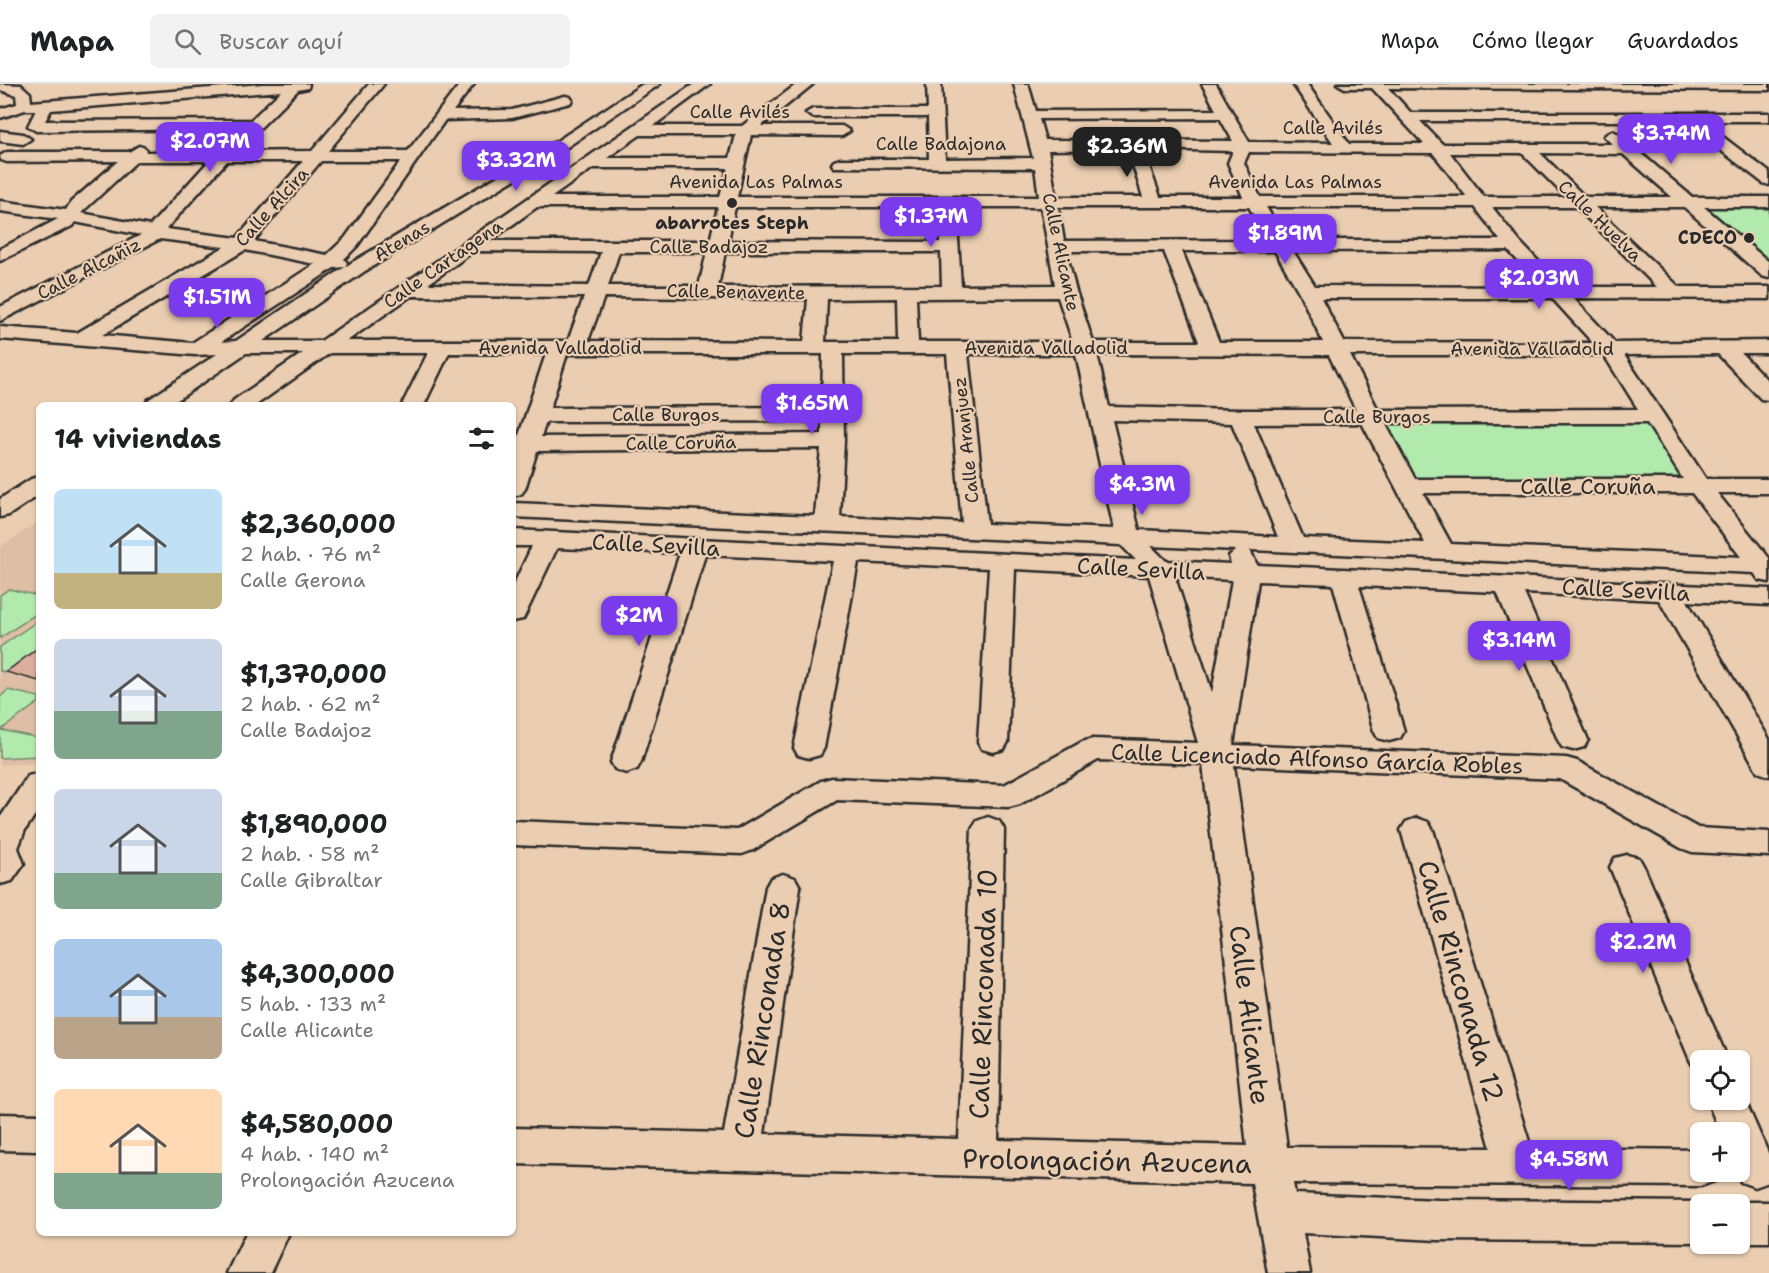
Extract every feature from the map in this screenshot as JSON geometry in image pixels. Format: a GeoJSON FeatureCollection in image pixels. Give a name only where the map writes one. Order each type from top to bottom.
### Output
{"type":"FeatureCollection","features":[{"type":"Feature","properties":{"kind":"street","name":"Calle Alcira"},"geometry":{"type":"LineString","coordinates":[[82,339],[242,244],[377,84]]}},
{"type":"Feature","properties":{"kind":"street"},"geometry":{"type":"LineString","coordinates":[[195,349],[330,262],[351,242],[441,116],[467,84]]}},
{"type":"Feature","properties":{"kind":"street","name":"Atenas"},"geometry":{"type":"LineString","coordinates":[[160,402],[358,267],[562,144],[653,84]]}},
{"type":"Feature","properties":{"kind":"street","name":"Calle Cartagena"},"geometry":{"type":"LineString","coordinates":[[246,402],[703,84]]}},
{"type":"Feature","properties":{"kind":"street"},"geometry":{"type":"LineString","coordinates":[[707,291],[718,248],[726,201],[744,132],[806,84]]}},
{"type":"Feature","properties":{"kind":"street"},"geometry":{"type":"LineString","coordinates":[[934,84],[937,163]]}},
{"type":"Feature","properties":{"kind":"street","name":"Calle Alicante"},"geometry":{"type":"LineString","coordinates":[[1021,84],[1039,145],[1066,291],[1085,348],[1128,537],[1160,570],[1217,755],[1269,1165],[1289,1273]]}},
{"type":"Feature","properties":{"kind":"street"},"geometry":{"type":"LineString","coordinates":[[1209,84],[1227,114],[1254,202],[1309,292],[1370,417],[1442,551]]}},
{"type":"Feature","properties":{"kind":"street"},"geometry":{"type":"LineString","coordinates":[[1300,84],[1344,148]]}},
{"type":"Feature","properties":{"kind":"street"},"geometry":{"type":"LineString","coordinates":[[1345,84],[1769,86]]}},
{"type":"Feature","properties":{"kind":"street"},"geometry":{"type":"LineString","coordinates":[[0,114],[24,105],[45,106],[303,85]]}},
{"type":"Feature","properties":{"kind":"street","name":"Calle Alcañiz"},"geometry":{"type":"LineString","coordinates":[[0,315],[156,233],[161,222],[254,124],[303,85]]}},
{"type":"Feature","properties":{"kind":"street"},"geometry":{"type":"LineString","coordinates":[[1377,85],[1443,155],[1513,245],[1610,349],[1699,486],[1767,569]]}},
{"type":"Feature","properties":{"kind":"street"},"geometry":{"type":"LineString","coordinates":[[1550,85],[1769,272]]}},
{"type":"Feature","properties":{"kind":"street"},"geometry":{"type":"LineString","coordinates":[[0,86],[16,88],[23,93],[24,105]]}},
{"type":"Feature","properties":{"kind":"street"},"geometry":{"type":"LineString","coordinates":[[1734,86],[1769,112]]}},
{"type":"Feature","properties":{"kind":"street"},"geometry":{"type":"LineString","coordinates":[[441,116],[512,114],[566,100]]}},
{"type":"Feature","properties":{"kind":"street"},"geometry":{"type":"LineString","coordinates":[[4,161],[36,126],[45,106]]}},
{"type":"Feature","properties":{"kind":"street"},"geometry":{"type":"LineString","coordinates":[[769,112],[936,113]]}},
{"type":"Feature","properties":{"kind":"street"},"geometry":{"type":"LineString","coordinates":[[836,201],[845,113]]}},
{"type":"Feature","properties":{"kind":"street"},"geometry":{"type":"LineString","coordinates":[[1030,115],[1227,114]]}},
{"type":"Feature","properties":{"kind":"street"},"geometry":{"type":"LineString","coordinates":[[1409,117],[1769,117]]}},
{"type":"Feature","properties":{"kind":"street"},"geometry":{"type":"LineString","coordinates":[[1687,117],[1769,180]]}},
{"type":"Feature","properties":{"kind":"street"},"geometry":{"type":"LineString","coordinates":[[36,126],[254,124]]}},
{"type":"Feature","properties":{"kind":"street"},"geometry":{"type":"LineString","coordinates":[[0,256],[60,226],[72,216],[77,206],[167,126]]}},
{"type":"Feature","properties":{"kind":"street","name":"Calle Avilés"},"geometry":{"type":"LineString","coordinates":[[637,130],[744,132],[841,147]]}},
{"type":"Feature","properties":{"kind":"street"},"geometry":{"type":"LineString","coordinates":[[0,136],[23,139]]}},
{"type":"Feature","properties":{"kind":"street"},"geometry":{"type":"LineString","coordinates":[[1134,144],[1153,202]]}},
{"type":"Feature","properties":{"kind":"street","name":"Calle Avilés"},"geometry":{"type":"LineString","coordinates":[[1039,145],[1134,144],[1239,155],[1344,148],[1443,155],[1526,149],[1626,149]]}},
{"type":"Feature","properties":{"kind":"street","name":"Calle Badajona"},"geometry":{"type":"LineString","coordinates":[[841,147],[937,163],[1042,163]]}},
{"type":"Feature","properties":{"kind":"street","name":"Calle Huelva"},"geometry":{"type":"LineString","coordinates":[[1526,149],[1674,293]]}},
{"type":"Feature","properties":{"kind":"street"},"geometry":{"type":"LineString","coordinates":[[1239,155],[1443,155]]}},
{"type":"Feature","properties":{"kind":"street"},"geometry":{"type":"LineString","coordinates":[[4,161],[132,157],[412,156]]}},
{"type":"Feature","properties":{"kind":"street"},"geometry":{"type":"LineString","coordinates":[[590,163],[736,163]]}},
{"type":"Feature","properties":{"kind":"street","name":"Avenida Las Palmas"},"geometry":{"type":"LineString","coordinates":[[534,202],[1769,202]]}},
{"type":"Feature","properties":{"kind":"street"},"geometry":{"type":"LineString","coordinates":[[947,202],[952,291]]}},
{"type":"Feature","properties":{"kind":"street"},"geometry":{"type":"LineString","coordinates":[[0,206],[72,216],[156,233],[242,244],[358,267]]}},
{"type":"Feature","properties":{"kind":"street"},"geometry":{"type":"LineString","coordinates":[[1056,246],[1513,245]]}},
{"type":"Feature","properties":{"kind":"street","name":"Calle Badajoz"},"geometry":{"type":"LineString","coordinates":[[470,246],[949,247]]}},
{"type":"Feature","properties":{"kind":"street"},"geometry":{"type":"LineString","coordinates":[[1171,247],[1211,347]]}},
{"type":"Feature","properties":{"kind":"street"},"geometry":{"type":"LineString","coordinates":[[516,480],[537,415],[567,348],[597,291],[612,248]]}},
{"type":"Feature","properties":{"kind":"street","name":"Calle Benavente"},"geometry":{"type":"LineString","coordinates":[[406,290],[818,293],[1066,291]]}},
{"type":"Feature","properties":{"kind":"street"},"geometry":{"type":"LineString","coordinates":[[906,291],[908,347]]}},
{"type":"Feature","properties":{"kind":"street"},"geometry":{"type":"LineString","coordinates":[[1309,292],[1769,293]]}},
{"type":"Feature","properties":{"kind":"street"},"geometry":{"type":"LineString","coordinates":[[818,293],[832,414],[833,441],[827,524]]}},
{"type":"Feature","properties":{"kind":"street","name":"Avenida Valladolid"},"geometry":{"type":"LineString","coordinates":[[0,333],[195,349],[241,347],[908,347],[957,349],[1769,347]]}},
{"type":"Feature","properties":{"kind":"street"},"geometry":{"type":"LineString","coordinates":[[1723,347],[1769,394]]}},
{"type":"Feature","properties":{"kind":"street"},"geometry":{"type":"LineString","coordinates":[[414,402],[441,348]]}},
{"type":"Feature","properties":{"kind":"street","name":"Calle Aranjuez"},"geometry":{"type":"LineString","coordinates":[[957,349],[975,531]]}},
{"type":"Feature","properties":{"kind":"street","name":"Calle Burgos"},"geometry":{"type":"LineString","coordinates":[[1101,413],[1240,417],[1652,416]]}},
{"type":"Feature","properties":{"kind":"street","name":"Calle Burgos"},"geometry":{"type":"LineString","coordinates":[[537,415],[832,414]]}},
{"type":"Feature","properties":{"kind":"street"},"geometry":{"type":"LineString","coordinates":[[1240,417],[1294,545]]}},
{"type":"Feature","properties":{"kind":"street","name":"Calle Coruña"},"geometry":{"type":"LineString","coordinates":[[528,444],[833,441]]}},
{"type":"Feature","properties":{"kind":"street"},"geometry":{"type":"LineString","coordinates":[[0,483],[36,485]]}},
{"type":"Feature","properties":{"kind":"street"},"geometry":{"type":"LineString","coordinates":[[0,510],[36,486]]}},
{"type":"Feature","properties":{"kind":"street","name":"Calle Coruña"},"geometry":{"type":"LineString","coordinates":[[1407,486],[1769,486]]}},
{"type":"Feature","properties":{"kind":"street","name":"Calle Sevilla"},"geometry":{"type":"LineString","coordinates":[[516,510],[1442,551],[1767,569]]}},
{"type":"Feature","properties":{"kind":"street"},"geometry":{"type":"LineString","coordinates":[[591,542],[603,514]]}},
{"type":"Feature","properties":{"kind":"street","name":"Calle Sevilla"},"geometry":{"type":"LineString","coordinates":[[516,538],[1769,597]]}},
{"type":"Feature","properties":{"kind":"street"},"geometry":{"type":"LineString","coordinates":[[516,607],[548,540]]}},
{"type":"Feature","properties":{"kind":"street"},"geometry":{"type":"LineString","coordinates":[[1239,542],[1246,573]]}},
{"type":"Feature","properties":{"kind":"street"},"geometry":{"type":"LineString","coordinates":[[626,762],[695,547]]}},
{"type":"Feature","properties":{"kind":"street"},"geometry":{"type":"LineString","coordinates":[[808,748],[847,555]]}},
{"type":"Feature","properties":{"kind":"street"},"geometry":{"type":"LineString","coordinates":[[993,742],[1002,562]]}},
{"type":"Feature","properties":{"kind":"street","name":"Calle Alicante"},"geometry":{"type":"LineString","coordinates":[[1217,755],[1246,573]]}},
{"type":"Feature","properties":{"kind":"street"},"geometry":{"type":"LineString","coordinates":[[1344,578],[1389,731]]}},
{"type":"Feature","properties":{"kind":"street"},"geometry":{"type":"LineString","coordinates":[[1507,585],[1573,740]]}},
{"type":"Feature","properties":{"kind":"street"},"geometry":{"type":"LineString","coordinates":[[1668,592],[1769,765]]}},
{"type":"Feature","properties":{"kind":"street","name":"Calle Licenciado Alfonso García Robles"},"geometry":{"type":"LineString","coordinates":[[516,832],[742,842],[832,789],[1009,796],[1093,749],[1566,769],[1692,840],[1769,844]]}},
{"type":"Feature","properties":{"kind":"street"},"geometry":{"type":"LineString","coordinates":[[3,868],[2,848],[10,828],[36,789]]}},
{"type":"Feature","properties":{"kind":"street","name":"Calle Rinconada 10"},"geometry":{"type":"LineString","coordinates":[[978,1158],[988,829]]}},
{"type":"Feature","properties":{"kind":"street","name":"Calle Rinconada 12"},"geometry":{"type":"LineString","coordinates":[[1417,830],[1516,1167]]}},
{"type":"Feature","properties":{"kind":"street"},"geometry":{"type":"LineString","coordinates":[[1627,867],[1705,1050]]}},
{"type":"Feature","properties":{"kind":"street","name":"Calle Rinconada 8"},"geometry":{"type":"LineString","coordinates":[[741,1152],[783,887]]}},
{"type":"Feature","properties":{"kind":"street","name":"Prolongación Azucena"},"geometry":{"type":"LineString","coordinates":[[516,1146],[1269,1165],[1690,1168]]}},
{"type":"Feature","properties":{"kind":"street"},"geometry":{"type":"LineString","coordinates":[[1278,1213],[1438,1220],[1690,1222]]}},
{"type":"Feature","properties":{"kind":"street"},"geometry":{"type":"LineString","coordinates":[[1750,1222],[1769,1222]]}},
{"type":"Feature","properties":{"kind":"street"},"geometry":{"type":"LineString","coordinates":[[248,1273],[266,1236]]}},
{"type":"Feature","properties":{"kind":"shaded area"},"geometry":{"type":"Polygon","coordinates":[[[36,523],[36,763],[0,765],[0,547],[36,523]]]}},
{"type":"Feature","properties":{"kind":"green space","name":"CDECO"},"geometry":{"type":"Polygon","coordinates":[[[1688,202],[1769,202],[1769,275],[1688,202]]]}},
{"type":"Feature","properties":{"kind":"green space"},"geometry":{"type":"Polygon","coordinates":[[[1652,416],[1699,486],[1407,486],[1370,417],[1652,416]]]}},
{"type":"Feature","properties":{"kind":"green space"},"geometry":{"type":"Polygon","coordinates":[[[9,589],[36,595],[36,614],[0,638],[0,595],[9,589]]]}},
{"type":"Feature","properties":{"kind":"green space"},"geometry":{"type":"Polygon","coordinates":[[[36,622],[36,649],[6,672],[0,671],[0,647],[36,622]]]}},
{"type":"Feature","properties":{"kind":"green space"},"geometry":{"type":"Polygon","coordinates":[[[8,690],[36,696],[36,704],[1,730],[36,737],[36,756],[0,758],[0,697],[8,690]]]}},
{"type":"Feature","properties":{"kind":"building"},"geometry":{"type":"Polygon","coordinates":[[[36,649],[36,680],[6,672],[36,649]]]}},
{"type":"Feature","properties":{"kind":"place","name":"abarrotes Steph"},"geometry":{"type":"Point","coordinates":[732,203]}},
{"type":"Feature","properties":{"kind":"place","name":"CDECO"},"geometry":{"type":"Point","coordinates":[1749,238]}}]}
